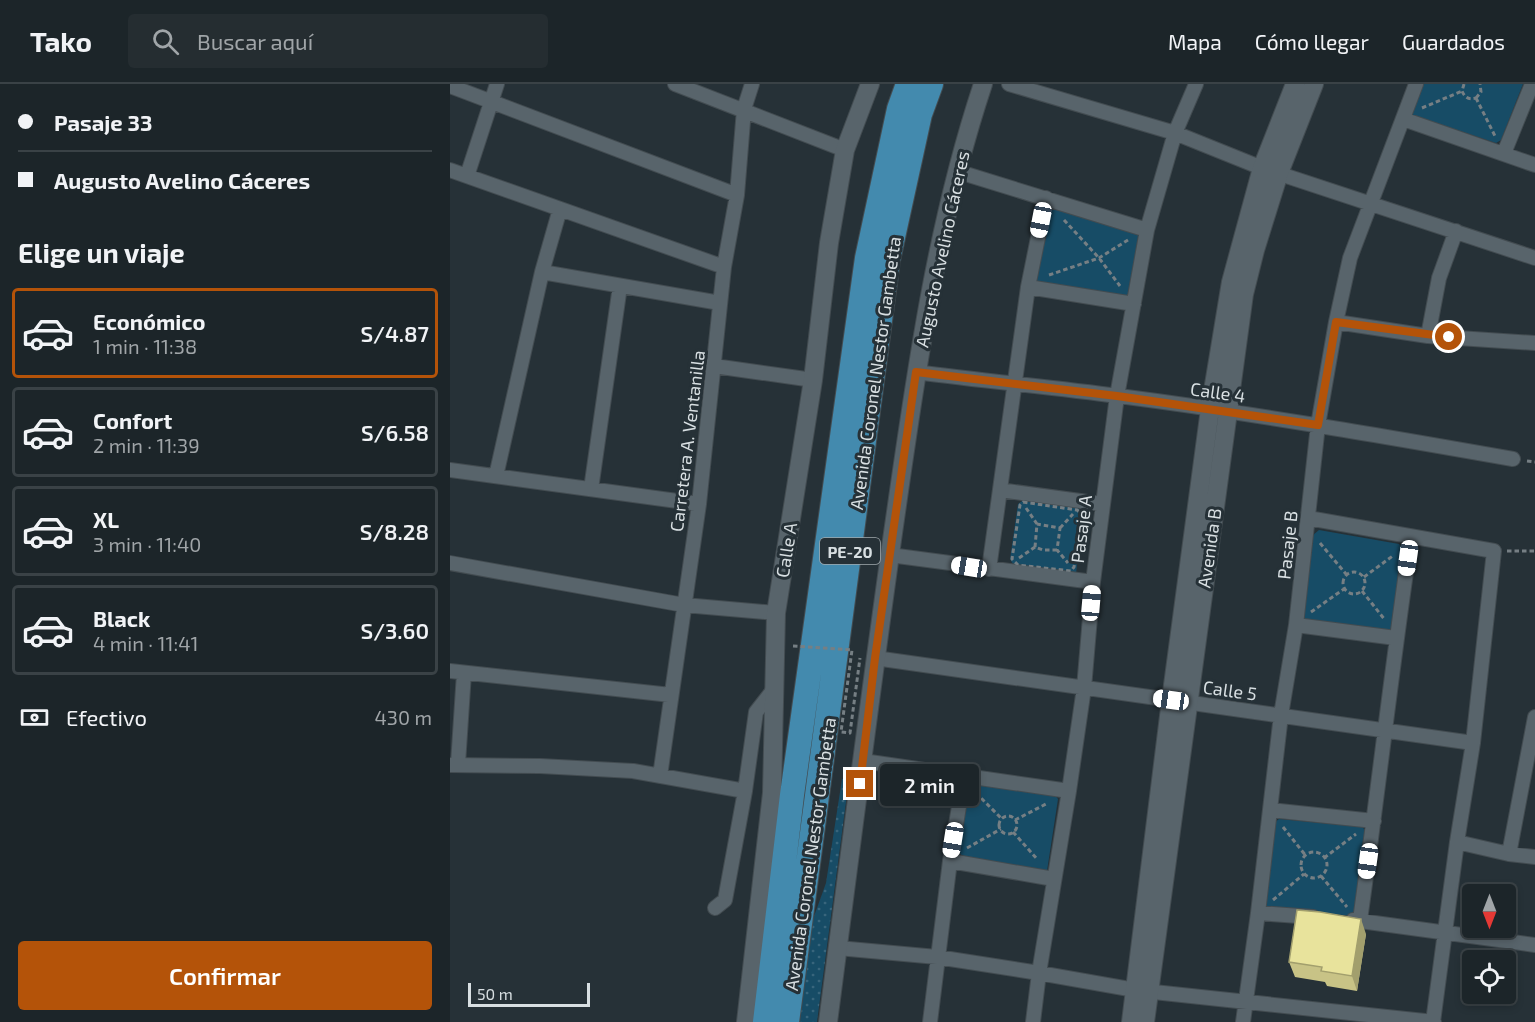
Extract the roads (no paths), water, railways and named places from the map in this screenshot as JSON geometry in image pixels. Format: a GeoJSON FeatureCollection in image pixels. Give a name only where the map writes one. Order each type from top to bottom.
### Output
{"type":"FeatureCollection","features":[{"type":"Feature","properties":{"kind":"highway","name":"Avenida Coronel Nestor Gambetta"},"geometry":{"type":"LineString","coordinates":[[765,1022],[792,795],[867,258],[899,109],[908,84]]}},
{"type":"Feature","properties":{"kind":"highway","name":"Avenida Coronel Nestor Gambetta"},"geometry":{"type":"LineString","coordinates":[[787,1022],[888,260],[920,114],[931,84]]}},
{"type":"Feature","properties":{"kind":"street"},"geometry":{"type":"LineString","coordinates":[[467,176],[497,84]]}},
{"type":"Feature","properties":{"kind":"street"},"geometry":{"type":"LineString","coordinates":[[675,84],[846,150]]}},
{"type":"Feature","properties":{"kind":"street","name":"Carretera A. Ventanilla"},"geometry":{"type":"LineString","coordinates":[[660,776],[699,504],[724,267],[737,195],[744,109],[752,84]]}},
{"type":"Feature","properties":{"kind":"street","name":"Calle A"},"geometry":{"type":"LineString","coordinates":[[746,1022],[772,793],[776,613],[813,380],[829,243],[846,150],[870,84]]}},
{"type":"Feature","properties":{"kind":"street","name":"Augusto Avelino Cáceres"},"geometry":{"type":"LineString","coordinates":[[828,1022],[863,761],[867,658],[890,555],[916,372],[956,171],[983,84]]}},
{"type":"Feature","properties":{"kind":"street"},"geometry":{"type":"LineString","coordinates":[[1009,84],[1175,133],[1270,170],[1535,258]]}},
{"type":"Feature","properties":{"kind":"street","name":"Pasaje A"},"geometry":{"type":"LineString","coordinates":[[1034,1022],[1039,973],[1084,688],[1093,582],[1117,396],[1148,230],[1175,133],[1196,84]]}},
{"type":"Feature","properties":{"kind":"street","name":"Avenida B"},"geometry":{"type":"LineString","coordinates":[[1131,1022],[1142,991],[1219,410],[1231,282],[1270,170],[1295,84]]}},
{"type":"Feature","properties":{"kind":"street","name":"Avenida B"},"geometry":{"type":"LineString","coordinates":[[1270,170],[1314,84]]}},
{"type":"Feature","properties":{"kind":"street","name":"Pasaje B"},"geometry":{"type":"LineString","coordinates":[[1243,1022],[1262,909],[1281,715],[1304,619],[1308,518],[1318,425],[1336,322],[1350,258],[1416,84]]}},
{"type":"Feature","properties":{"kind":"street"},"geometry":{"type":"LineString","coordinates":[[1504,153],[1532,84]]}},
{"type":"Feature","properties":{"kind":"street"},"geometry":{"type":"LineString","coordinates":[[450,86],[737,195]]}},
{"type":"Feature","properties":{"kind":"street"},"geometry":{"type":"LineString","coordinates":[[1402,119],[1535,165]]}},
{"type":"Feature","properties":{"kind":"street"},"geometry":{"type":"LineString","coordinates":[[450,170],[724,267]]}},
{"type":"Feature","properties":{"kind":"street"},"geometry":{"type":"LineString","coordinates":[[956,171],[1148,230]]}},
{"type":"Feature","properties":{"kind":"street"},"geometry":{"type":"LineString","coordinates":[[989,569],[1028,287],[1046,198]]}},
{"type":"Feature","properties":{"kind":"street"},"geometry":{"type":"LineString","coordinates":[[496,476],[542,272],[560,209]]}},
{"type":"Feature","properties":{"kind":"street"},"geometry":{"type":"LineString","coordinates":[[1428,336],[1439,278],[1456,231]]}},
{"type":"Feature","properties":{"kind":"street"},"geometry":{"type":"LineString","coordinates":[[542,272],[720,303]]}},
{"type":"Feature","properties":{"kind":"street"},"geometry":{"type":"LineString","coordinates":[[591,489],[620,286]]}},
{"type":"Feature","properties":{"kind":"street"},"geometry":{"type":"LineString","coordinates":[[1028,287],[1134,304]]}},
{"type":"Feature","properties":{"kind":"street"},"geometry":{"type":"LineString","coordinates":[[1336,322],[1428,336],[1535,343]]}},
{"type":"Feature","properties":{"kind":"street"},"geometry":{"type":"LineString","coordinates":[[714,366],[813,380]]}},
{"type":"Feature","properties":{"kind":"street","name":"Calle 4"},"geometry":{"type":"LineString","coordinates":[[916,372],[1219,410],[1513,459]]}},
{"type":"Feature","properties":{"kind":"street"},"geometry":{"type":"LineString","coordinates":[[450,470],[699,504]]}},
{"type":"Feature","properties":{"kind":"street"},"geometry":{"type":"LineString","coordinates":[[1000,490],[1102,504]]}},
{"type":"Feature","properties":{"kind":"street"},"geometry":{"type":"LineString","coordinates":[[838,948],[937,957],[1142,991],[1433,1022],[1473,743],[1494,551],[1308,518]]}},
{"type":"Feature","properties":{"kind":"street"},"geometry":{"type":"LineString","coordinates":[[1356,916],[1374,821],[1396,638],[1411,538]]}},
{"type":"Feature","properties":{"kind":"street"},"geometry":{"type":"LineString","coordinates":[[890,555],[1093,582]]}},
{"type":"Feature","properties":{"kind":"street"},"geometry":{"type":"LineString","coordinates":[[450,563],[684,605],[776,613]]}},
{"type":"Feature","properties":{"kind":"street"},"geometry":{"type":"LineString","coordinates":[[1304,619],[1396,638]]}},
{"type":"Feature","properties":{"kind":"street","name":"Calle 5"},"geometry":{"type":"LineString","coordinates":[[867,658],[1473,743]]}},
{"type":"Feature","properties":{"kind":"street"},"geometry":{"type":"LineString","coordinates":[[671,695],[457,672],[454,764],[540,765],[633,771],[745,792]]}},
{"type":"Feature","properties":{"kind":"street"},"geometry":{"type":"LineString","coordinates":[[715,908],[724,900],[745,792],[756,712],[774,689]]}},
{"type":"Feature","properties":{"kind":"street"},"geometry":{"type":"LineString","coordinates":[[1509,854],[1535,717]]}},
{"type":"Feature","properties":{"kind":"street"},"geometry":{"type":"LineString","coordinates":[[863,761],[1069,791]]}},
{"type":"Feature","properties":{"kind":"street"},"geometry":{"type":"LineString","coordinates":[[930,1022],[950,861],[964,776]]}},
{"type":"Feature","properties":{"kind":"street"},"geometry":{"type":"LineString","coordinates":[[1270,810],[1374,821]]}},
{"type":"Feature","properties":{"kind":"street"},"geometry":{"type":"LineString","coordinates":[[1457,842],[1509,854],[1535,857]]}},
{"type":"Feature","properties":{"kind":"street"},"geometry":{"type":"LineString","coordinates":[[950,861],[1054,879]]}},
{"type":"Feature","properties":{"kind":"street"},"geometry":{"type":"LineString","coordinates":[[1262,909],[1356,916],[1535,945]]}},
{"type":"Feature","properties":{"kind":"street","name":"Avenida B"},"geometry":{"type":"LineString","coordinates":[[1142,991],[1145,1022]]}}]}
